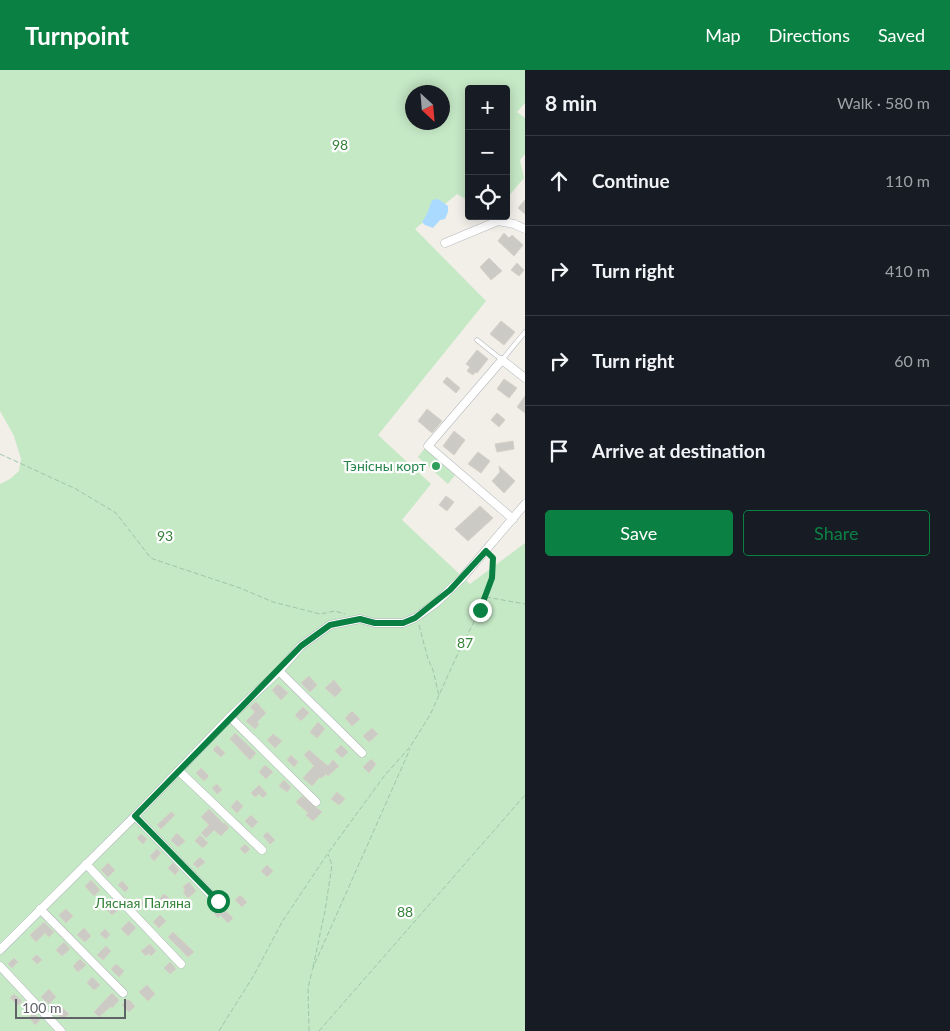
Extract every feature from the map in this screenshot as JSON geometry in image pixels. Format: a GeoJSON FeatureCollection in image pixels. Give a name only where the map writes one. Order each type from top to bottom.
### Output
{"type":"FeatureCollection","features":[{"type":"Feature","properties":{"kind":"street"},"geometry":{"type":"LineString","coordinates":[[445,243],[498,221],[514,224],[525,229]]}},
{"type":"Feature","properties":{"kind":"street"},"geometry":{"type":"LineString","coordinates":[[513,519],[428,446],[502,360],[525,378]]}},
{"type":"Feature","properties":{"kind":"street"},"geometry":{"type":"LineString","coordinates":[[0,950],[135,816],[230,717],[279,671],[301,646],[330,625],[360,619],[375,623],[403,623],[415,618],[450,590],[525,504]]}},
{"type":"Feature","properties":{"kind":"street"},"geometry":{"type":"LineString","coordinates":[[279,671],[362,753]]}},
{"type":"Feature","properties":{"kind":"street"},"geometry":{"type":"LineString","coordinates":[[230,717],[316,802]]}},
{"type":"Feature","properties":{"kind":"street"},"geometry":{"type":"LineString","coordinates":[[179,771],[262,850]]}},
{"type":"Feature","properties":{"kind":"street"},"geometry":{"type":"LineString","coordinates":[[135,816],[218,901]]}},
{"type":"Feature","properties":{"kind":"street"},"geometry":{"type":"LineString","coordinates":[[86,864],[181,964]]}},
{"type":"Feature","properties":{"kind":"street"},"geometry":{"type":"LineString","coordinates":[[40,909],[123,993]]}},
{"type":"Feature","properties":{"kind":"street"},"geometry":{"type":"LineString","coordinates":[[0,966],[61,1031]]}},
{"type":"Feature","properties":{"kind":"lane"},"geometry":{"type":"LineString","coordinates":[[477,340],[502,360],[525,332]]}},
{"type":"Feature","properties":{"kind":"path"},"geometry":{"type":"LineString","coordinates":[[0,454],[76,489],[116,513],[150,557],[154,559],[240,588],[273,602],[320,614],[335,611],[345,614]]}},
{"type":"Feature","properties":{"kind":"path"},"geometry":{"type":"LineString","coordinates":[[312,970],[410,747],[430,715],[485,597],[492,578],[493,558],[486,551]]}},
{"type":"Feature","properties":{"kind":"path"},"geometry":{"type":"LineString","coordinates":[[485,597],[525,604]]}},
{"type":"Feature","properties":{"kind":"path"},"geometry":{"type":"LineString","coordinates":[[415,618],[420,627],[439,696]]}},
{"type":"Feature","properties":{"kind":"path"},"geometry":{"type":"LineString","coordinates":[[219,1031],[254,975],[282,922],[328,853],[385,775],[410,747]]}},
{"type":"Feature","properties":{"kind":"path"},"geometry":{"type":"LineString","coordinates":[[319,1031],[525,795]]}},
{"type":"Feature","properties":{"kind":"path"},"geometry":{"type":"LineString","coordinates":[[309,1031],[308,988],[325,911],[332,865],[328,853]]}},
{"type":"Feature","properties":{"kind":"green space"},"geometry":{"type":"Polygon","coordinates":[[[0,70],[525,70],[525,103],[517,112],[525,118],[525,154],[520,160],[524,178],[510,194],[510,85],[465,85],[465,199],[457,194],[415,229],[486,301],[378,435],[431,484],[402,520],[470,584],[525,543],[525,1031],[0,1031],[0,484],[10,479],[19,471],[21,459],[14,436],[0,411],[0,70]]]}},
{"type":"Feature","properties":{"kind":"green space","name":"Тэнісны корт"},"geometry":{"type":"Polygon","coordinates":[[[425,448],[455,475],[448,484],[418,457],[425,448]]]}},
{"type":"Feature","properties":{"kind":"water"},"geometry":{"type":"Polygon","coordinates":[[[438,199],[448,206],[448,212],[445,219],[440,220],[433,228],[422,222],[432,200],[438,199]]]}},
{"type":"Feature","properties":{"kind":"building"},"geometry":{"type":"Polygon","coordinates":[[[525,200],[525,214],[518,208],[525,200]]]}},
{"type":"Feature","properties":{"kind":"building"},"geometry":{"type":"Polygon","coordinates":[[[504,233],[509,238],[512,235],[523,245],[514,256],[498,241],[504,233]]]}},
{"type":"Feature","properties":{"kind":"building"},"geometry":{"type":"Polygon","coordinates":[[[489,258],[502,271],[491,280],[480,267],[489,258]]]}},
{"type":"Feature","properties":{"kind":"building"},"geometry":{"type":"Polygon","coordinates":[[[517,263],[524,270],[519,276],[511,270],[517,263]]]}},
{"type":"Feature","properties":{"kind":"building"},"geometry":{"type":"Polygon","coordinates":[[[501,321],[515,332],[504,345],[490,334],[501,321]]]}},
{"type":"Feature","properties":{"kind":"building"},"geometry":{"type":"Polygon","coordinates":[[[477,350],[488,359],[477,373],[475,372],[473,375],[467,371],[470,367],[466,364],[477,350]]]}},
{"type":"Feature","properties":{"kind":"building"},"geometry":{"type":"Polygon","coordinates":[[[447,377],[460,388],[456,393],[443,382],[447,377]]]}},
{"type":"Feature","properties":{"kind":"building"},"geometry":{"type":"Polygon","coordinates":[[[504,379],[517,388],[509,398],[497,389],[504,379]]]}},
{"type":"Feature","properties":{"kind":"building"},"geometry":{"type":"Polygon","coordinates":[[[525,396],[525,413],[517,407],[525,396]]]}},
{"type":"Feature","properties":{"kind":"building"},"geometry":{"type":"Polygon","coordinates":[[[427,409],[442,421],[432,433],[418,421],[427,409]]]}},
{"type":"Feature","properties":{"kind":"building"},"geometry":{"type":"Polygon","coordinates":[[[497,413],[505,420],[499,427],[491,420],[497,413]]]}},
{"type":"Feature","properties":{"kind":"building"},"geometry":{"type":"Polygon","coordinates":[[[454,431],[465,440],[454,455],[443,446],[454,431]]]}},
{"type":"Feature","properties":{"kind":"building"},"geometry":{"type":"Polygon","coordinates":[[[513,441],[514,449],[497,452],[495,444],[513,441]]]}},
{"type":"Feature","properties":{"kind":"building"},"geometry":{"type":"Polygon","coordinates":[[[478,452],[490,461],[481,473],[468,464],[478,452]]]}},
{"type":"Feature","properties":{"kind":"building"},"geometry":{"type":"Polygon","coordinates":[[[499,466],[515,481],[504,493],[492,481],[500,472],[499,466]]]}},
{"type":"Feature","properties":{"kind":"building"},"geometry":{"type":"Polygon","coordinates":[[[446,496],[454,502],[447,511],[439,505],[446,496]]]}},
{"type":"Feature","properties":{"kind":"building"},"geometry":{"type":"Polygon","coordinates":[[[480,506],[493,518],[468,541],[455,529],[480,506]]]}},
{"type":"Feature","properties":{"kind":"building"},"geometry":{"type":"Polygon","coordinates":[[[309,676],[317,685],[310,692],[301,683],[309,676]]]}},
{"type":"Feature","properties":{"kind":"building"},"geometry":{"type":"Polygon","coordinates":[[[334,680],[342,690],[335,697],[325,688],[334,680]]]}},
{"type":"Feature","properties":{"kind":"building"},"geometry":{"type":"Polygon","coordinates":[[[278,684],[288,693],[281,700],[272,690],[278,684]]]}},
{"type":"Feature","properties":{"kind":"building"},"geometry":{"type":"Polygon","coordinates":[[[256,702],[266,713],[257,722],[259,724],[255,729],[246,721],[255,712],[250,707],[256,702]]]}},
{"type":"Feature","properties":{"kind":"building"},"geometry":{"type":"Polygon","coordinates":[[[303,707],[309,713],[301,721],[295,715],[303,707]]]}},
{"type":"Feature","properties":{"kind":"building"},"geometry":{"type":"Polygon","coordinates":[[[352,711],[360,719],[352,726],[345,718],[352,711]]]}},
{"type":"Feature","properties":{"kind":"building"},"geometry":{"type":"Polygon","coordinates":[[[318,722],[325,729],[317,738],[310,732],[318,722]]]}},
{"type":"Feature","properties":{"kind":"building"},"geometry":{"type":"Polygon","coordinates":[[[372,728],[378,734],[369,742],[363,736],[372,728]]]}},
{"type":"Feature","properties":{"kind":"building"},"geometry":{"type":"Polygon","coordinates":[[[235,733],[256,753],[250,760],[230,739],[235,733]]]}},
{"type":"Feature","properties":{"kind":"building"},"geometry":{"type":"Polygon","coordinates":[[[273,734],[282,741],[275,748],[267,740],[273,734]]]}},
{"type":"Feature","properties":{"kind":"building"},"geometry":{"type":"Polygon","coordinates":[[[217,745],[225,753],[221,757],[213,750],[217,745]]]}},
{"type":"Feature","properties":{"kind":"building"},"geometry":{"type":"Polygon","coordinates":[[[341,745],[348,752],[342,758],[335,751],[341,745]]]}},
{"type":"Feature","properties":{"kind":"building"},"geometry":{"type":"Polygon","coordinates":[[[309,750],[328,766],[333,760],[339,766],[328,776],[326,774],[322,778],[320,777],[312,786],[303,778],[314,766],[304,755],[309,750]]]}},
{"type":"Feature","properties":{"kind":"building"},"geometry":{"type":"Polygon","coordinates":[[[291,755],[298,762],[294,767],[287,760],[291,755]]]}},
{"type":"Feature","properties":{"kind":"building"},"geometry":{"type":"Polygon","coordinates":[[[371,759],[376,764],[369,773],[363,767],[371,759]]]}},
{"type":"Feature","properties":{"kind":"building"},"geometry":{"type":"Polygon","coordinates":[[[265,765],[273,772],[266,779],[259,772],[265,765]]]}},
{"type":"Feature","properties":{"kind":"building"},"geometry":{"type":"Polygon","coordinates":[[[201,768],[209,776],[204,781],[196,773],[201,768]]]}},
{"type":"Feature","properties":{"kind":"building"},"geometry":{"type":"Polygon","coordinates":[[[284,780],[291,787],[287,792],[279,786],[284,780]]]}},
{"type":"Feature","properties":{"kind":"building"},"geometry":{"type":"Polygon","coordinates":[[[217,784],[222,790],[217,794],[212,788],[217,784]]]}},
{"type":"Feature","properties":{"kind":"building"},"geometry":{"type":"Polygon","coordinates":[[[259,785],[267,794],[263,798],[259,794],[255,797],[251,793],[259,785]]]}},
{"type":"Feature","properties":{"kind":"building"},"geometry":{"type":"Polygon","coordinates":[[[337,792],[345,799],[339,805],[331,799],[337,792]]]}},
{"type":"Feature","properties":{"kind":"building"},"geometry":{"type":"Polygon","coordinates":[[[302,796],[322,812],[313,821],[306,815],[308,813],[296,802],[302,796]]]}},
{"type":"Feature","properties":{"kind":"building"},"geometry":{"type":"Polygon","coordinates":[[[237,800],[243,806],[237,813],[231,807],[237,800]]]}},
{"type":"Feature","properties":{"kind":"building"},"geometry":{"type":"Polygon","coordinates":[[[209,809],[229,828],[221,836],[214,830],[206,838],[201,833],[209,825],[201,817],[209,809]]]}},
{"type":"Feature","properties":{"kind":"building"},"geometry":{"type":"Polygon","coordinates":[[[171,812],[175,815],[161,829],[157,825],[171,812]]]}},
{"type":"Feature","properties":{"kind":"building"},"geometry":{"type":"Polygon","coordinates":[[[251,815],[258,822],[252,828],[245,821],[251,815]]]}},
{"type":"Feature","properties":{"kind":"building"},"geometry":{"type":"Polygon","coordinates":[[[267,832],[275,840],[270,844],[263,836],[267,832]]]}},
{"type":"Feature","properties":{"kind":"building"},"geometry":{"type":"Polygon","coordinates":[[[177,833],[185,841],[178,847],[171,840],[177,833]]]}},
{"type":"Feature","properties":{"kind":"building"},"geometry":{"type":"Polygon","coordinates":[[[141,834],[147,839],[143,844],[137,838],[141,834]]]}},
{"type":"Feature","properties":{"kind":"building"},"geometry":{"type":"Polygon","coordinates":[[[200,835],[208,843],[203,848],[195,841],[200,835]]]}},
{"type":"Feature","properties":{"kind":"building"},"geometry":{"type":"Polygon","coordinates":[[[245,844],[250,849],[245,854],[240,849],[245,844]]]}},
{"type":"Feature","properties":{"kind":"building"},"geometry":{"type":"Polygon","coordinates":[[[157,849],[161,853],[154,861],[150,856],[157,849]]]}},
{"type":"Feature","properties":{"kind":"building"},"geometry":{"type":"Polygon","coordinates":[[[200,857],[205,862],[198,868],[193,864],[200,857]]]}},
{"type":"Feature","properties":{"kind":"building"},"geometry":{"type":"Polygon","coordinates":[[[108,863],[115,870],[108,877],[101,870],[108,863]]]}},
{"type":"Feature","properties":{"kind":"building"},"geometry":{"type":"Polygon","coordinates":[[[173,863],[179,870],[175,875],[168,868],[173,863]]]}},
{"type":"Feature","properties":{"kind":"building"},"geometry":{"type":"Polygon","coordinates":[[[267,865],[273,871],[267,877],[261,871],[267,865]]]}},
{"type":"Feature","properties":{"kind":"building"},"geometry":{"type":"Polygon","coordinates":[[[91,880],[100,890],[94,896],[85,886],[91,880]]]}},
{"type":"Feature","properties":{"kind":"building"},"geometry":{"type":"Polygon","coordinates":[[[122,881],[129,888],[125,892],[118,885],[122,881]]]}},
{"type":"Feature","properties":{"kind":"building"},"geometry":{"type":"Polygon","coordinates":[[[189,882],[196,891],[188,898],[183,892],[185,890],[183,887],[189,882]]]}},
{"type":"Feature","properties":{"kind":"building"},"geometry":{"type":"Polygon","coordinates":[[[164,894],[169,898],[158,910],[154,905],[164,894]]]}},
{"type":"Feature","properties":{"kind":"building"},"geometry":{"type":"Polygon","coordinates":[[[240,895],[247,902],[242,907],[235,900],[240,895]]]}},
{"type":"Feature","properties":{"kind":"building"},"geometry":{"type":"Polygon","coordinates":[[[139,898],[144,903],[140,908],[134,902],[139,898]]]}},
{"type":"Feature","properties":{"kind":"building"},"geometry":{"type":"Polygon","coordinates":[[[111,903],[118,910],[112,915],[105,908],[111,903]]]}},
{"type":"Feature","properties":{"kind":"building"},"geometry":{"type":"Polygon","coordinates":[[[221,907],[233,918],[228,923],[220,915],[218,918],[214,913],[221,907]]]}},
{"type":"Feature","properties":{"kind":"building"},"geometry":{"type":"Polygon","coordinates":[[[66,909],[73,916],[66,923],[59,915],[66,909]]]}},
{"type":"Feature","properties":{"kind":"building"},"geometry":{"type":"Polygon","coordinates":[[[160,915],[166,921],[159,928],[153,922],[160,915]]]}},
{"type":"Feature","properties":{"kind":"building"},"geometry":{"type":"Polygon","coordinates":[[[129,921],[136,928],[128,936],[121,929],[129,921]]]}},
{"type":"Feature","properties":{"kind":"building"},"geometry":{"type":"Polygon","coordinates":[[[44,922],[54,932],[49,937],[45,933],[36,942],[30,935],[44,922]]]}},
{"type":"Feature","properties":{"kind":"building"},"geometry":{"type":"Polygon","coordinates":[[[84,928],[91,936],[85,942],[77,935],[84,928]]]}},
{"type":"Feature","properties":{"kind":"building"},"geometry":{"type":"Polygon","coordinates":[[[105,929],[110,935],[106,939],[100,934],[105,929]]]}},
{"type":"Feature","properties":{"kind":"building"},"geometry":{"type":"Polygon","coordinates":[[[173,932],[194,952],[188,957],[168,937],[173,932]]]}},
{"type":"Feature","properties":{"kind":"building"},"geometry":{"type":"Polygon","coordinates":[[[64,942],[70,949],[62,956],[56,950],[64,942]]]}},
{"type":"Feature","properties":{"kind":"building"},"geometry":{"type":"Polygon","coordinates":[[[150,944],[156,951],[151,956],[149,953],[146,956],[141,951],[150,944]]]}},
{"type":"Feature","properties":{"kind":"building"},"geometry":{"type":"Polygon","coordinates":[[[106,946],[111,951],[103,960],[97,955],[106,946]]]}},
{"type":"Feature","properties":{"kind":"building"},"geometry":{"type":"Polygon","coordinates":[[[37,955],[42,960],[37,964],[32,959],[37,955]]]}},
{"type":"Feature","properties":{"kind":"building"},"geometry":{"type":"Polygon","coordinates":[[[14,958],[18,962],[12,968],[8,964],[14,958]]]}},
{"type":"Feature","properties":{"kind":"building"},"geometry":{"type":"Polygon","coordinates":[[[80,959],[86,965],[78,972],[73,966],[80,959]]]}},
{"type":"Feature","properties":{"kind":"building"},"geometry":{"type":"Polygon","coordinates":[[[170,962],[176,969],[170,974],[164,968],[170,962]]]}},
{"type":"Feature","properties":{"kind":"building"},"geometry":{"type":"Polygon","coordinates":[[[116,964],[124,971],[119,977],[111,969],[116,964]]]}},
{"type":"Feature","properties":{"kind":"building"},"geometry":{"type":"Polygon","coordinates":[[[92,977],[100,985],[94,990],[87,983],[92,977]]]}},
{"type":"Feature","properties":{"kind":"building"},"geometry":{"type":"Polygon","coordinates":[[[147,985],[155,994],[148,1001],[139,992],[147,985]]]}},
{"type":"Feature","properties":{"kind":"building"},"geometry":{"type":"Polygon","coordinates":[[[49,989],[56,997],[49,1004],[41,997],[49,989]]]}},
{"type":"Feature","properties":{"kind":"building"},"geometry":{"type":"Polygon","coordinates":[[[112,993],[119,1000],[112,1008],[111,1006],[99,1017],[94,1012],[112,993]]]}},
{"type":"Feature","properties":{"kind":"building"},"geometry":{"type":"Polygon","coordinates":[[[14,994],[22,1001],[18,1005],[10,998],[14,994]]]}},
{"type":"Feature","properties":{"kind":"building"},"geometry":{"type":"Polygon","coordinates":[[[128,999],[135,1006],[129,1012],[122,1005],[128,999]]]}},
{"type":"Feature","properties":{"kind":"building"},"geometry":{"type":"Polygon","coordinates":[[[63,1008],[69,1014],[63,1019],[57,1014],[63,1008]]]}},
{"type":"Feature","properties":{"kind":"building"},"geometry":{"type":"Polygon","coordinates":[[[34,1013],[40,1020],[35,1025],[29,1017],[34,1013]]]}},
{"type":"Feature","properties":{"kind":"place","name":"Тэнісны корт"},"geometry":{"type":"Point","coordinates":[436,466]}},
{"type":"Feature","properties":{"kind":"route"},"geometry":{"type":"LineString","coordinates":[[218,901],[135,816],[230,717],[279,671],[301,646],[330,625],[360,619],[375,623],[403,623],[415,618],[450,590],[486,551],[493,558],[492,578],[480,610]]}},
{"type":"Feature","properties":{"kind":"park label","name":"98"},"geometry":{"type":"Point","coordinates":[340,145]}},
{"type":"Feature","properties":{"kind":"park label","name":"93"},"geometry":{"type":"Point","coordinates":[165,536]}},
{"type":"Feature","properties":{"kind":"park label","name":"87"},"geometry":{"type":"Point","coordinates":[465,643]}},
{"type":"Feature","properties":{"kind":"park label","name":"Лясная Паляна"},"geometry":{"type":"Point","coordinates":[143,903]}},
{"type":"Feature","properties":{"kind":"park label","name":"88"},"geometry":{"type":"Point","coordinates":[405,912]}}]}
